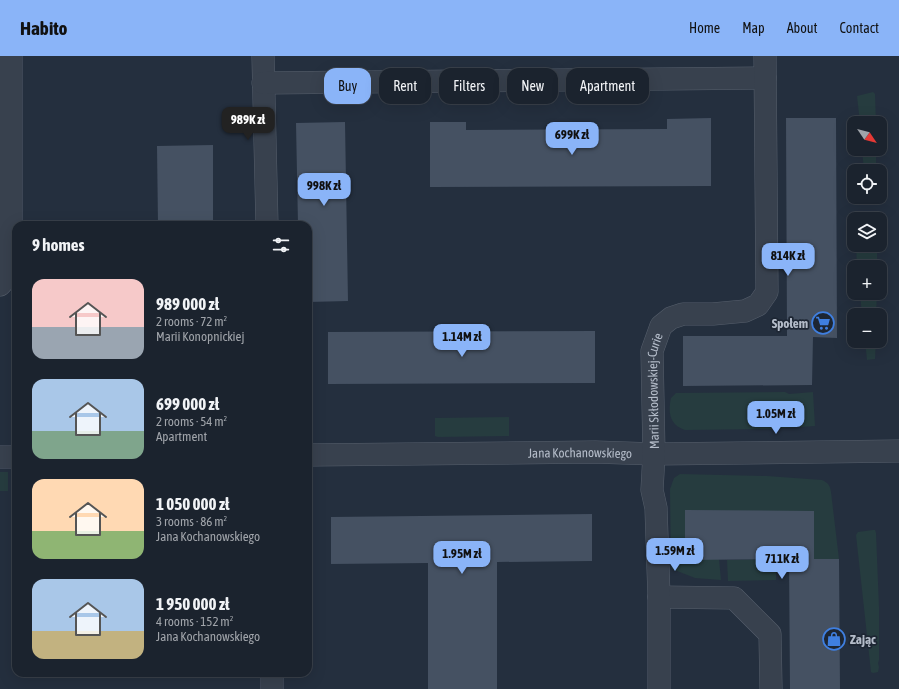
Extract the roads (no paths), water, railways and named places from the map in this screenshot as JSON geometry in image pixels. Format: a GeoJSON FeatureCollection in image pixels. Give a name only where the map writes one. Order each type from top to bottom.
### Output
{"type":"FeatureCollection","features":[{"type":"Feature","properties":{"kind":"street"},"geometry":{"type":"LineString","coordinates":[[0,285],[9,275],[11,249],[11,56]]}},
{"type":"Feature","properties":{"kind":"street"},"geometry":{"type":"LineString","coordinates":[[263,56],[267,221]]}},
{"type":"Feature","properties":{"kind":"street","name":"Marii Skłodowskiej-Curie"},"geometry":{"type":"LineString","coordinates":[[659,689],[659,597],[656,508],[652,490],[654,454],[652,351],[661,326],[672,318],[684,314],[745,312],[758,305],[766,292],[765,56]]}},
{"type":"Feature","properties":{"kind":"street"},"geometry":{"type":"LineString","coordinates":[[263,83],[765,78]]}},
{"type":"Feature","properties":{"kind":"street","name":"Jana Kochanowskiego"},"geometry":{"type":"LineString","coordinates":[[312,455],[595,452],[654,454],[899,450]]}},
{"type":"Feature","properties":{"kind":"street"},"geometry":{"type":"LineString","coordinates":[[0,457],[12,457]]}},
{"type":"Feature","properties":{"kind":"street"},"geometry":{"type":"LineString","coordinates":[[659,597],[734,598],[770,634],[771,689]]}},
{"type":"Feature","properties":{"kind":"street"},"geometry":{"type":"LineString","coordinates":[[272,677],[272,689]]}},
{"type":"Feature","properties":{"kind":"place","name":"Społem"},"geometry":{"type":"Point","coordinates":[823,323]}},
{"type":"Feature","properties":{"kind":"place","name":"Zając"},"geometry":{"type":"Point","coordinates":[834,639]}}]}
